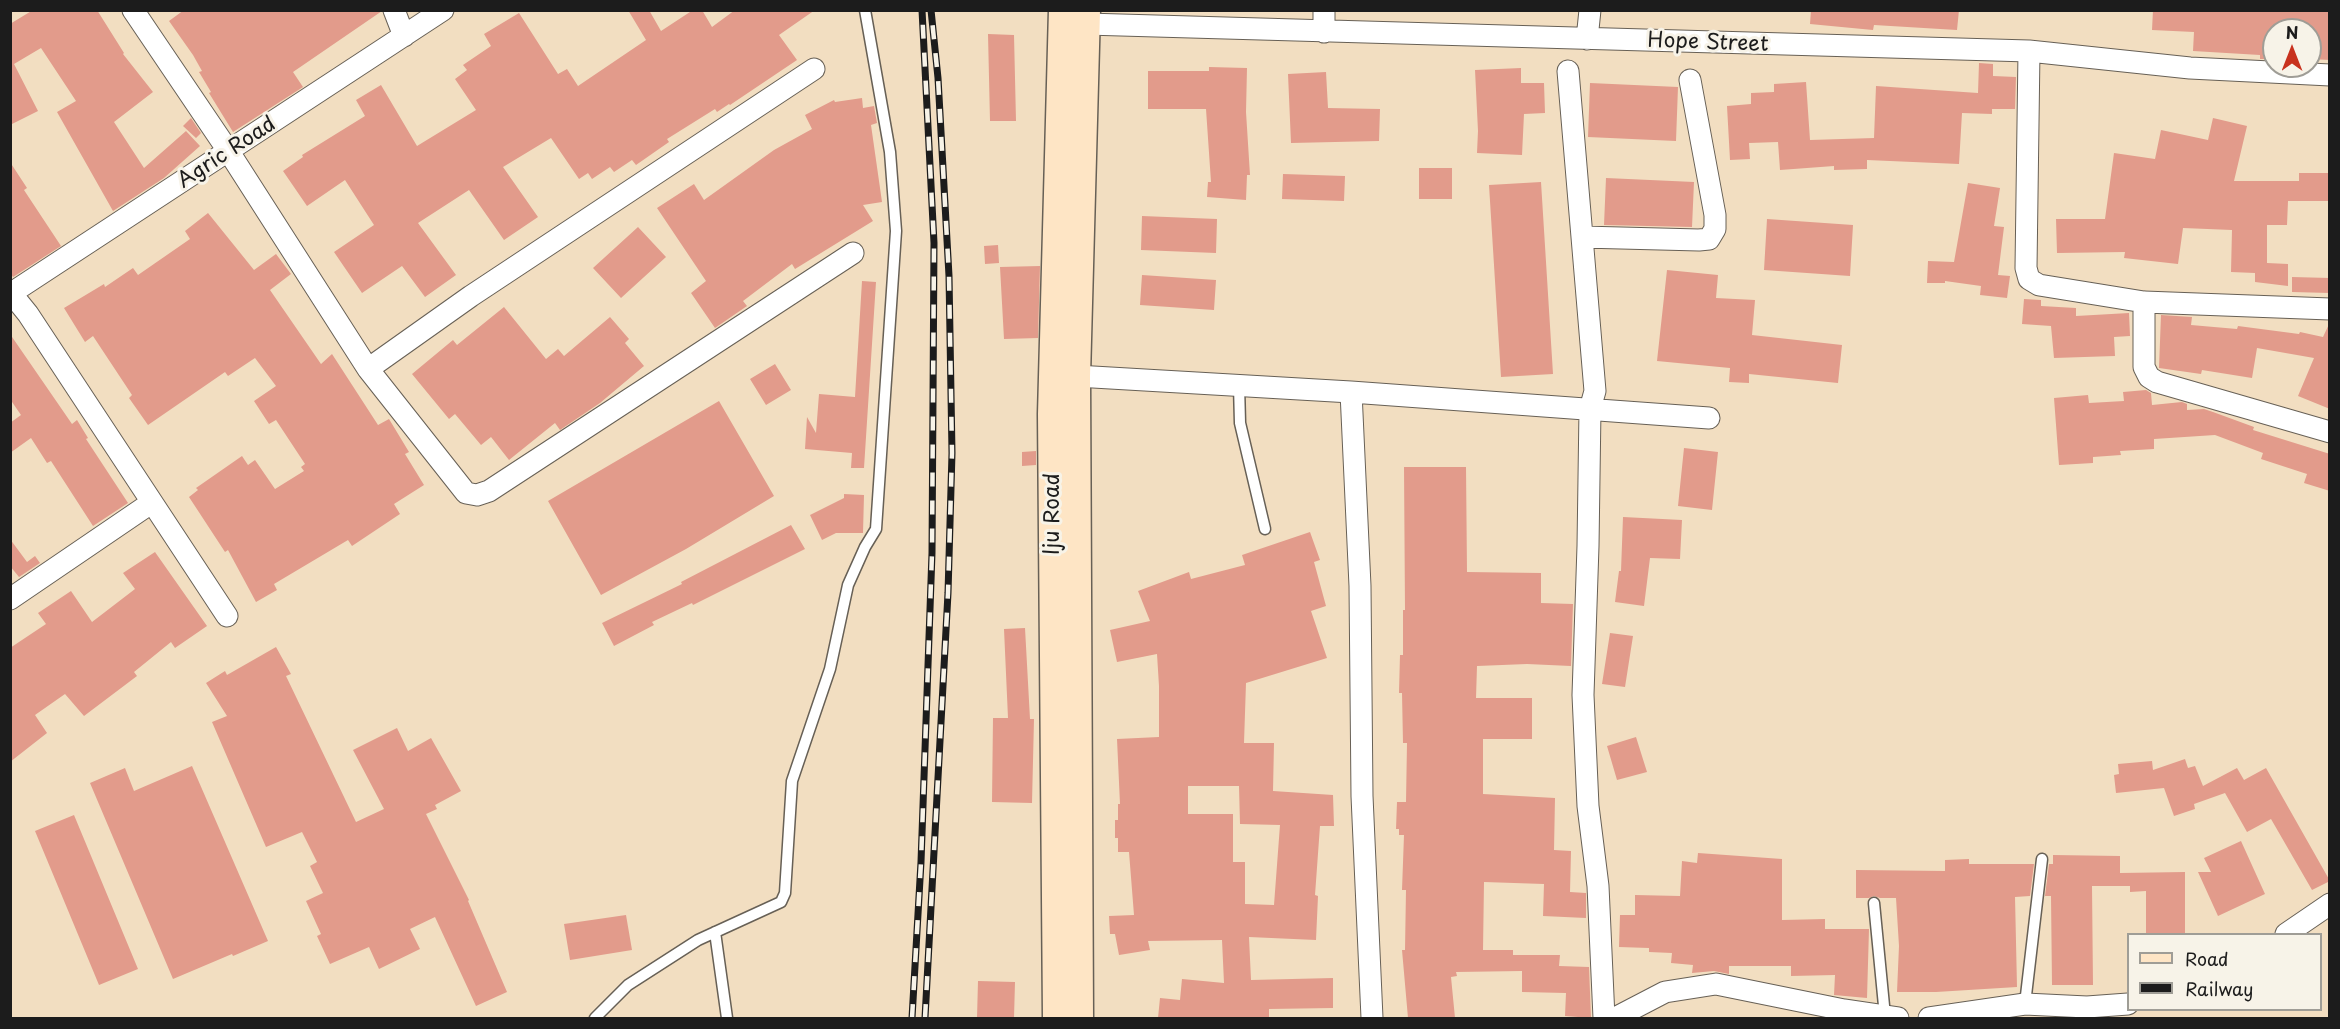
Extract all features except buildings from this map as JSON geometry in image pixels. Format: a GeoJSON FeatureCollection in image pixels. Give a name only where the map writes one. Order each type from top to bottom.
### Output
{"type":"FeatureCollection","features":[{"type":"Feature","properties":{"kind":"main road","name":"Iju Road"},"geometry":{"type":"LineString","coordinates":[[1078,15],[1076,376],[1079,1018]]}},
{"type":"Feature","properties":{"kind":"main road","name":"Iju Road"},"geometry":{"type":"LineString","coordinates":[[1057,1018],[1052,414],[1078,15]]}},
{"type":"Feature","properties":{"kind":"street"},"geometry":{"type":"LineString","coordinates":[[134,10],[230,152],[368,369],[466,493],[477,495],[489,491],[853,253]]}},
{"type":"Feature","properties":{"kind":"street"},"geometry":{"type":"LineString","coordinates":[[394,10],[404,36]]}},
{"type":"Feature","properties":{"kind":"street","name":"Agric Road"},"geometry":{"type":"LineString","coordinates":[[11,294],[443,10]]}},
{"type":"Feature","properties":{"kind":"street"},"geometry":{"type":"LineString","coordinates":[[1324,10],[1324,32]]}},
{"type":"Feature","properties":{"kind":"street"},"geometry":{"type":"LineString","coordinates":[[1587,39],[1590,10]]}},
{"type":"Feature","properties":{"kind":"street","name":"Hope Street"},"geometry":{"type":"LineString","coordinates":[[1078,15],[1324,32],[2030,51],[2190,68],[2330,75]]}},
{"type":"Feature","properties":{"kind":"street"},"geometry":{"type":"LineString","coordinates":[[2030,51],[2026,268],[2029,279],[2039,285],[2144,302],[2330,309]]}},
{"type":"Feature","properties":{"kind":"street"},"geometry":{"type":"LineString","coordinates":[[368,369],[471,296],[814,69]]}},
{"type":"Feature","properties":{"kind":"street"},"geometry":{"type":"LineString","coordinates":[[1568,71],[1594,391],[1590,409],[1583,695],[1588,806],[1598,886],[1604,1018]]}},
{"type":"Feature","properties":{"kind":"street"},"geometry":{"type":"LineString","coordinates":[[1582,237],[1699,240],[1708,239],[1715,229],[1715,215],[1690,80]]}},
{"type":"Feature","properties":{"kind":"street"},"geometry":{"type":"LineString","coordinates":[[11,294],[28,314],[227,616]]}},
{"type":"Feature","properties":{"kind":"street"},"geometry":{"type":"LineString","coordinates":[[2144,302],[2144,367],[2149,377],[2157,382],[2330,432]]}},
{"type":"Feature","properties":{"kind":"street"},"geometry":{"type":"LineString","coordinates":[[1076,376],[1350,392],[1709,418]]}},
{"type":"Feature","properties":{"kind":"street"},"geometry":{"type":"LineString","coordinates":[[1350,392],[1360,586],[1362,796],[1372,1018]]}},
{"type":"Feature","properties":{"kind":"street"},"geometry":{"type":"LineString","coordinates":[[10,599],[151,502]]}},
{"type":"Feature","properties":{"kind":"street"},"geometry":{"type":"LineString","coordinates":[[2287,933],[2330,904]]}},
{"type":"Feature","properties":{"kind":"street"},"geometry":{"type":"LineString","coordinates":[[1615,1018],[1665,992],[1716,984],[1844,1010],[1892,1017]]}},
{"type":"Feature","properties":{"kind":"street"},"geometry":{"type":"LineString","coordinates":[[1929,1018],[2025,1004],[2088,1007],[2127,1004]]}},
{"type":"Feature","properties":{"kind":"lane"},"geometry":{"type":"LineString","coordinates":[[595,1018],[628,985],[698,940],[781,902],[785,893],[792,781],[830,669],[848,585],[876,529],[896,231],[890,152],[865,10]]}},
{"type":"Feature","properties":{"kind":"lane"},"geometry":{"type":"LineString","coordinates":[[1239,385],[1240,423],[1265,529]]}},
{"type":"Feature","properties":{"kind":"lane"},"geometry":{"type":"LineString","coordinates":[[2025,1004],[2042,859]]}},
{"type":"Feature","properties":{"kind":"lane"},"geometry":{"type":"LineString","coordinates":[[1874,903],[1892,1017]]}},
{"type":"Feature","properties":{"kind":"lane"},"geometry":{"type":"LineString","coordinates":[[715,932],[726,1018]]}},
{"type":"Feature","properties":{"kind":"railway"},"geometry":{"type":"LineString","coordinates":[[912,1018],[921,862],[932,553],[934,243],[922,10]]}},
{"type":"Feature","properties":{"kind":"railway"},"geometry":{"type":"LineString","coordinates":[[925,1018],[948,593],[952,453],[949,276],[938,78],[931,10]]}}]}
